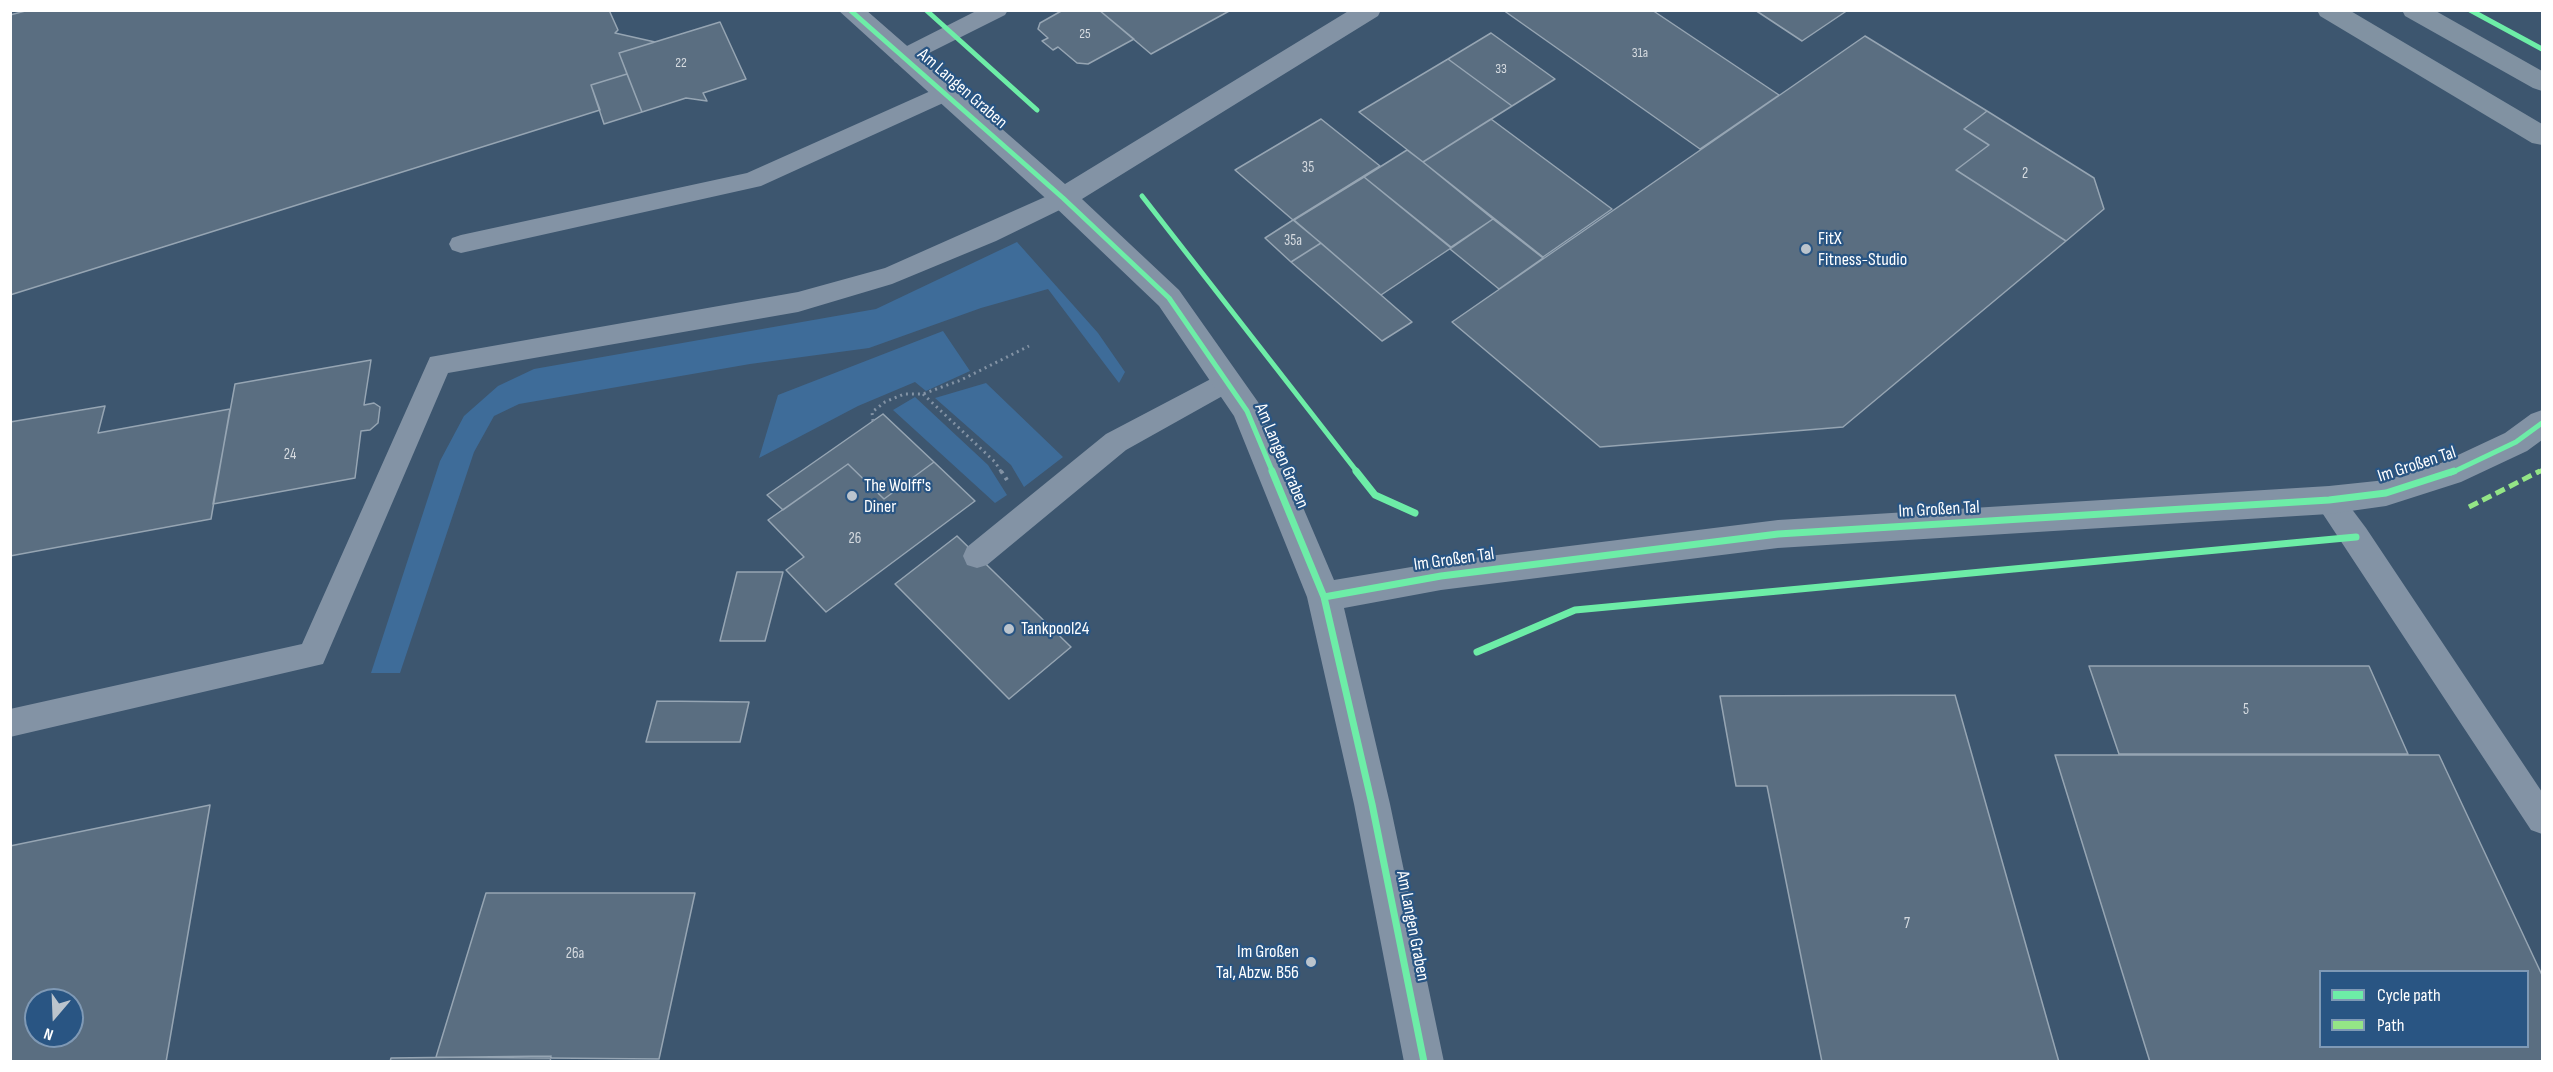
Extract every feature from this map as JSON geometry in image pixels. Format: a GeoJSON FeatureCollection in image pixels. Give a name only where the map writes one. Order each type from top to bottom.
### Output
{"type":"FeatureCollection","features":[{"type":"Feature","properties":{"kind":"main road"},"geometry":{"type":"LineString","coordinates":[[2329,10],[2542,136]]}},
{"type":"Feature","properties":{"kind":"main road"},"geometry":{"type":"LineString","coordinates":[[2414,10],[2542,82]]}},
{"type":"Feature","properties":{"kind":"street","name":"Am Langen Graben"},"geometry":{"type":"LineString","coordinates":[[850,10],[1063,198],[1169,298],[1247,411],[1324,597],[1372,804],[1424,1062]]}},
{"type":"Feature","properties":{"kind":"street"},"geometry":{"type":"LineString","coordinates":[[1063,198],[1369,10]]}},
{"type":"Feature","properties":{"kind":"street","name":"Im Großen Tal"},"geometry":{"type":"LineString","coordinates":[[1324,597],[1441,576],[1778,534],[2329,500],[2386,493],[2450,473],[2516,442],[2542,423]]}},
{"type":"Feature","properties":{"kind":"lane"},"geometry":{"type":"LineString","coordinates":[[903,57],[997,10]]}},
{"type":"Feature","properties":{"kind":"lane"},"geometry":{"type":"LineString","coordinates":[[461,244],[753,180],[944,93]]}},
{"type":"Feature","properties":{"kind":"lane"},"geometry":{"type":"LineString","coordinates":[[10,723],[312,655],[439,364],[798,302],[892,275],[987,235],[1063,198]]}},
{"type":"Feature","properties":{"kind":"lane"},"geometry":{"type":"LineString","coordinates":[[977,556],[1116,442],[1227,382]]}},
{"type":"Feature","properties":{"kind":"lane"},"geometry":{"type":"LineString","coordinates":[[2329,500],[2356,537],[2542,819]]}},
{"type":"Feature","properties":{"kind":"path"},"geometry":{"type":"LineString","coordinates":[[873,421],[872,412],[885,402],[904,394],[923,394],[961,380],[1029,346]]}},
{"type":"Feature","properties":{"kind":"path"},"geometry":{"type":"LineString","coordinates":[[923,394],[995,462],[1030,513]]}},
{"type":"Feature","properties":{"kind":"shaded area"},"geometry":{"type":"Polygon","coordinates":[[[1017,242],[1098,333],[1125,372],[1119,383],[1048,289],[981,308],[869,348],[750,364],[519,404],[494,416],[474,452],[400,673],[371,673],[440,461],[464,416],[498,386],[534,369],[876,309],[1017,242]]]}},
{"type":"Feature","properties":{"kind":"shaded area"},"geometry":{"type":"Polygon","coordinates":[[[943,331],[970,371],[926,391],[915,382],[858,406],[759,458],[778,395],[943,331]]]}},
{"type":"Feature","properties":{"kind":"shaded area"},"geometry":{"type":"Polygon","coordinates":[[[986,383],[1063,457],[1024,487],[1011,465],[935,398],[986,383]]]}},
{"type":"Feature","properties":{"kind":"shaded area"},"geometry":{"type":"Polygon","coordinates":[[[915,397],[988,465],[1007,495],[995,503],[893,410],[915,397]]]}},
{"type":"Feature","properties":{"kind":"building"},"geometry":{"type":"Polygon","coordinates":[[[29,10],[609,10],[618,30],[615,33],[655,42],[619,53],[627,74],[591,85],[600,110],[10,295],[10,15],[29,10]]]}},
{"type":"Feature","properties":{"kind":"building"},"geometry":{"type":"Polygon","coordinates":[[[1063,10],[1099,10],[1134,39],[1088,64],[1077,63],[1058,47],[1053,50],[1042,41],[1048,38],[1038,29],[1040,23],[1063,10]]]}},
{"type":"Feature","properties":{"kind":"building"},"geometry":{"type":"Polygon","coordinates":[[[1099,10],[1231,10],[1151,54],[1099,10]]]}},
{"type":"Feature","properties":{"kind":"building"},"geometry":{"type":"Polygon","coordinates":[[[1503,10],[1652,10],[1779,95],[1700,149],[1503,10]]]}},
{"type":"Feature","properties":{"kind":"building"},"geometry":{"type":"Polygon","coordinates":[[[1755,10],[1848,10],[1802,41],[1755,10]]]}},
{"type":"Feature","properties":{"kind":"building"},"geometry":{"type":"Polygon","coordinates":[[[720,22],[746,79],[703,93],[707,101],[686,98],[642,112],[619,53],[720,22]]]}},
{"type":"Feature","properties":{"kind":"building"},"geometry":{"type":"Polygon","coordinates":[[[1491,33],[1555,79],[1512,106],[1448,59],[1491,33]]]}},
{"type":"Feature","properties":{"kind":"building","name":"FitX Fitness-Studio"},"geometry":{"type":"Polygon","coordinates":[[[1865,36],[1987,111],[1964,129],[1989,145],[1956,170],[2066,241],[1843,427],[1600,447],[1452,322],[1865,36]]]}},
{"type":"Feature","properties":{"kind":"building"},"geometry":{"type":"Polygon","coordinates":[[[1448,59],[1512,106],[1423,162],[1359,112],[1448,59]]]}},
{"type":"Feature","properties":{"kind":"building"},"geometry":{"type":"Polygon","coordinates":[[[627,74],[642,112],[604,124],[591,85],[627,74]]]}},
{"type":"Feature","properties":{"kind":"building"},"geometry":{"type":"Polygon","coordinates":[[[1987,111],[2094,178],[2104,209],[2066,241],[1956,170],[1989,145],[1964,129],[1987,111]]]}},
{"type":"Feature","properties":{"kind":"building"},"geometry":{"type":"Polygon","coordinates":[[[1321,119],[1380,166],[1293,220],[1235,170],[1321,119]]]}},
{"type":"Feature","properties":{"kind":"building"},"geometry":{"type":"Polygon","coordinates":[[[1491,119],[1612,209],[1543,257],[1423,162],[1491,119]]]}},
{"type":"Feature","properties":{"kind":"building"},"geometry":{"type":"Polygon","coordinates":[[[1407,150],[1493,219],[1451,247],[1364,177],[1407,150]]]}},
{"type":"Feature","properties":{"kind":"building"},"geometry":{"type":"Polygon","coordinates":[[[1364,177],[1451,248],[1381,295],[1294,220],[1364,177]]]}},
{"type":"Feature","properties":{"kind":"building"},"geometry":{"type":"Polygon","coordinates":[[[1493,219],[1543,258],[1499,289],[1450,249],[1493,219]]]}},
{"type":"Feature","properties":{"kind":"building"},"geometry":{"type":"Polygon","coordinates":[[[1293,220],[1321,243],[1291,262],[1265,238],[1293,220]]]}},
{"type":"Feature","properties":{"kind":"building"},"geometry":{"type":"Polygon","coordinates":[[[1321,243],[1412,322],[1382,341],[1291,262],[1321,243]]]}},
{"type":"Feature","properties":{"kind":"building"},"geometry":{"type":"Polygon","coordinates":[[[371,360],[364,405],[374,403],[380,407],[378,423],[370,430],[361,431],[355,478],[213,504],[235,384],[371,360]]]}},
{"type":"Feature","properties":{"kind":"building"},"geometry":{"type":"Polygon","coordinates":[[[105,406],[98,433],[230,409],[211,519],[10,556],[10,422],[105,406]]]}},
{"type":"Feature","properties":{"kind":"building"},"geometry":{"type":"Polygon","coordinates":[[[883,414],[934,462],[884,499],[848,464],[783,510],[767,495],[883,414]]]}},
{"type":"Feature","properties":{"kind":"building"},"geometry":{"type":"Polygon","coordinates":[[[934,462],[975,501],[826,612],[786,570],[804,557],[768,520],[848,464],[884,499],[934,462]]]}},
{"type":"Feature","properties":{"kind":"building"},"geometry":{"type":"Polygon","coordinates":[[[957,536],[1071,647],[1009,699],[895,584],[957,536]]]}},
{"type":"Feature","properties":{"kind":"building"},"geometry":{"type":"Polygon","coordinates":[[[737,572],[783,572],[765,641],[720,641],[737,572]]]}},
{"type":"Feature","properties":{"kind":"building"},"geometry":{"type":"Polygon","coordinates":[[[2089,666],[2369,666],[2408,754],[2119,754],[2089,666]]]}},
{"type":"Feature","properties":{"kind":"building"},"geometry":{"type":"Polygon","coordinates":[[[1955,695],[2059,1062],[1822,1062],[1767,786],[1736,786],[1720,696],[1955,695]]]}},
{"type":"Feature","properties":{"kind":"building"},"geometry":{"type":"Polygon","coordinates":[[[657,701],[749,702],[740,742],[646,742],[657,701]]]}},
{"type":"Feature","properties":{"kind":"building"},"geometry":{"type":"Polygon","coordinates":[[[2055,755],[2439,755],[2542,975],[2542,1062],[2150,1062],[2055,755]]]}},
{"type":"Feature","properties":{"kind":"building"},"geometry":{"type":"Polygon","coordinates":[[[210,805],[166,1062],[10,1062],[10,846],[210,805]]]}},
{"type":"Feature","properties":{"kind":"building"},"geometry":{"type":"Polygon","coordinates":[[[486,893],[695,893],[659,1059],[436,1057],[486,893]]]}},
{"type":"Feature","properties":{"kind":"building"},"geometry":{"type":"Polygon","coordinates":[[[551,1056],[550,1062],[390,1062],[391,1058],[551,1056]]]}},
{"type":"Feature","properties":{"kind":"marked path"},"geometry":{"type":"LineString","coordinates":[[2469,507],[2542,470]]}},
{"type":"Feature","properties":{"kind":"cycle path"},"geometry":{"type":"LineString","coordinates":[[850,10],[1063,198],[1169,298],[1247,411],[1324,597],[1372,804],[1424,1062]]}},
{"type":"Feature","properties":{"kind":"cycle path"},"geometry":{"type":"LineString","coordinates":[[926,10],[1037,110]]}},
{"type":"Feature","properties":{"kind":"cycle path"},"geometry":{"type":"LineString","coordinates":[[2470,10],[2542,49]]}},
{"type":"Feature","properties":{"kind":"cycle path"},"geometry":{"type":"LineString","coordinates":[[1142,196],[1375,495],[1415,513]]}},
{"type":"Feature","properties":{"kind":"cycle path"},"geometry":{"type":"LineString","coordinates":[[1324,597],[1441,576],[1778,534],[2329,500],[2386,493],[2450,473],[2516,442],[2542,423]]}},
{"type":"Feature","properties":{"kind":"cycle path"},"geometry":{"type":"LineString","coordinates":[[1477,652],[1575,610],[2356,537]]}},
{"type":"Feature","properties":{"kind":"place","name":"FitX Fitness-Studio"},"geometry":{"type":"Point","coordinates":[1806,249]}},
{"type":"Feature","properties":{"kind":"place","name":"The Wolff's Diner"},"geometry":{"type":"Point","coordinates":[852,496]}},
{"type":"Feature","properties":{"kind":"place","name":"Tankpool24"},"geometry":{"type":"Point","coordinates":[1009,629]}},
{"type":"Feature","properties":{"kind":"place","name":"Im Großen Tal, Abzw. B56"},"geometry":{"type":"Point","coordinates":[1311,962]}}]}
